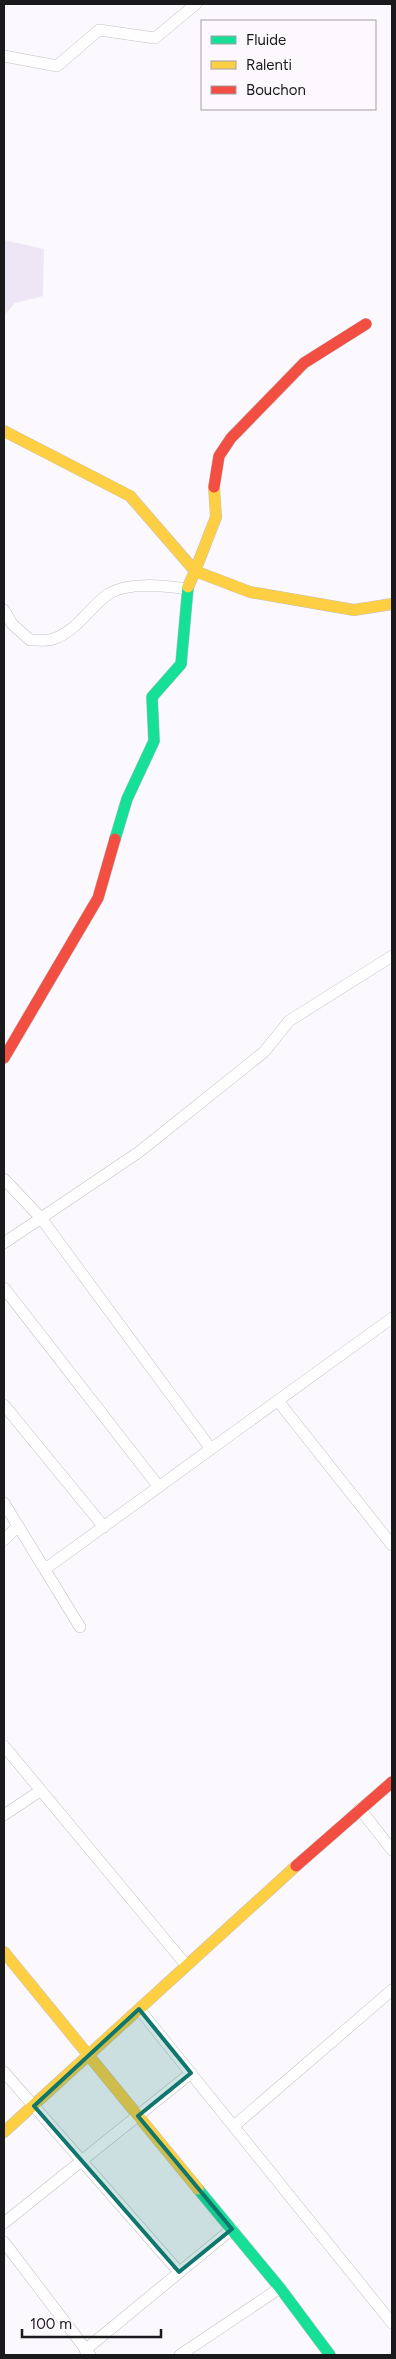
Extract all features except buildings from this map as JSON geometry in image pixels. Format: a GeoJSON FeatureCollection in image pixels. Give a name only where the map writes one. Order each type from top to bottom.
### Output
{"type":"FeatureCollection","features":[{"type":"Feature","properties":{"kind":"street"},"geometry":{"type":"LineString","coordinates":[[4,56],[58,66],[99,30],[155,38],[196,4]]}},
{"type":"Feature","properties":{"kind":"street"},"geometry":{"type":"LineString","coordinates":[[4,1058],[98,898],[127,799],[154,741],[152,697],[181,664],[187,589],[216,516],[214,489],[219,456],[231,438],[304,363],[366,324]]}},
{"type":"Feature","properties":{"kind":"street"},"geometry":{"type":"LineString","coordinates":[[4,431],[130,496],[195,571],[250,592],[354,610],[392,604]]}},
{"type":"Feature","properties":{"kind":"street"},"geometry":{"type":"LineString","coordinates":[[4,610],[12,624],[30,640],[53,639],[77,625],[108,594],[123,589],[153,585],[187,589]]}},
{"type":"Feature","properties":{"kind":"street"},"geometry":{"type":"LineString","coordinates":[[4,1243],[138,1152],[264,1052],[289,1022],[392,956]]}},
{"type":"Feature","properties":{"kind":"street"},"geometry":{"type":"LineString","coordinates":[[4,1178],[41,1218],[211,1449]]}},
{"type":"Feature","properties":{"kind":"street"},"geometry":{"type":"LineString","coordinates":[[4,1288],[159,1487]]}},
{"type":"Feature","properties":{"kind":"street"},"geometry":{"type":"LineString","coordinates":[[45,1569],[392,1318]]}},
{"type":"Feature","properties":{"kind":"street"},"geometry":{"type":"LineString","coordinates":[[278,1401],[392,1544]]}},
{"type":"Feature","properties":{"kind":"street"},"geometry":{"type":"LineString","coordinates":[[4,1405],[104,1527]]}},
{"type":"Feature","properties":{"kind":"street"},"geometry":{"type":"LineString","coordinates":[[4,1503],[80,1628]]}},
{"type":"Feature","properties":{"kind":"street"},"geometry":{"type":"LineString","coordinates":[[4,1540],[18,1526]]}},
{"type":"Feature","properties":{"kind":"street"},"geometry":{"type":"LineString","coordinates":[[4,1746],[186,1965]]}},
{"type":"Feature","properties":{"kind":"street"},"geometry":{"type":"LineString","coordinates":[[4,2132],[186,1965],[392,1782]]}},
{"type":"Feature","properties":{"kind":"street"},"geometry":{"type":"LineString","coordinates":[[4,1815],[40,1791]]}},
{"type":"Feature","properties":{"kind":"street"},"geometry":{"type":"LineString","coordinates":[[360,1809],[392,1850]]}},
{"type":"Feature","properties":{"kind":"street"},"geometry":{"type":"LineString","coordinates":[[4,1952],[280,2288],[330,2355]]}},
{"type":"Feature","properties":{"kind":"street"},"geometry":{"type":"LineString","coordinates":[[234,2126],[392,1990]]}},
{"type":"Feature","properties":{"kind":"street"},"geometry":{"type":"LineString","coordinates":[[139,2009],[392,2322]]}},
{"type":"Feature","properties":{"kind":"street"},"geometry":{"type":"LineString","coordinates":[[4,2072],[179,2272]]}},
{"type":"Feature","properties":{"kind":"street"},"geometry":{"type":"LineString","coordinates":[[4,2223],[191,2073]]}},
{"type":"Feature","properties":{"kind":"street"},"geometry":{"type":"LineString","coordinates":[[4,2242],[88,2353],[179,2272],[232,2229]]}},
{"type":"Feature","properties":{"kind":"street"},"geometry":{"type":"LineString","coordinates":[[180,2355],[280,2288]]}},
{"type":"Feature","properties":{"kind":"highlighted area"},"geometry":{"type":"Polygon","coordinates":[[[139,2009],[191,2073],[138,2116],[232,2229],[179,2272],[34,2106],[139,2009]]]}},
{"type":"Feature","properties":{"kind":"shaded area"},"geometry":{"type":"Polygon","coordinates":[[[4,240],[44,249],[43,296],[15,303],[4,315],[4,240]]]}},
{"type":"Feature","properties":{"kind":"traffic: fast"},"geometry":{"type":"LineString","coordinates":[[115,839],[127,799],[154,741],[152,697],[181,664],[188,587]]}},
{"type":"Feature","properties":{"kind":"traffic: fast"},"geometry":{"type":"LineString","coordinates":[[198,2189],[280,2288],[330,2355]]}},
{"type":"Feature","properties":{"kind":"traffic: slow"},"geometry":{"type":"LineString","coordinates":[[4,431],[130,496],[195,571],[188,587]]}},
{"type":"Feature","properties":{"kind":"traffic: slow"},"geometry":{"type":"LineString","coordinates":[[214,487],[216,517],[195,571],[250,592],[354,610],[392,604]]}},
{"type":"Feature","properties":{"kind":"traffic: slow"},"geometry":{"type":"LineString","coordinates":[[4,2132],[296,1866]]}},
{"type":"Feature","properties":{"kind":"traffic: slow"},"geometry":{"type":"LineString","coordinates":[[4,1952],[198,2189]]}},
{"type":"Feature","properties":{"kind":"traffic: jam"},"geometry":{"type":"LineString","coordinates":[[214,487],[219,456],[231,438],[304,363],[366,324]]}},
{"type":"Feature","properties":{"kind":"traffic: jam"},"geometry":{"type":"LineString","coordinates":[[4,1058],[98,898],[115,839]]}},
{"type":"Feature","properties":{"kind":"traffic: jam"},"geometry":{"type":"LineString","coordinates":[[296,1866],[392,1782]]}}]}
